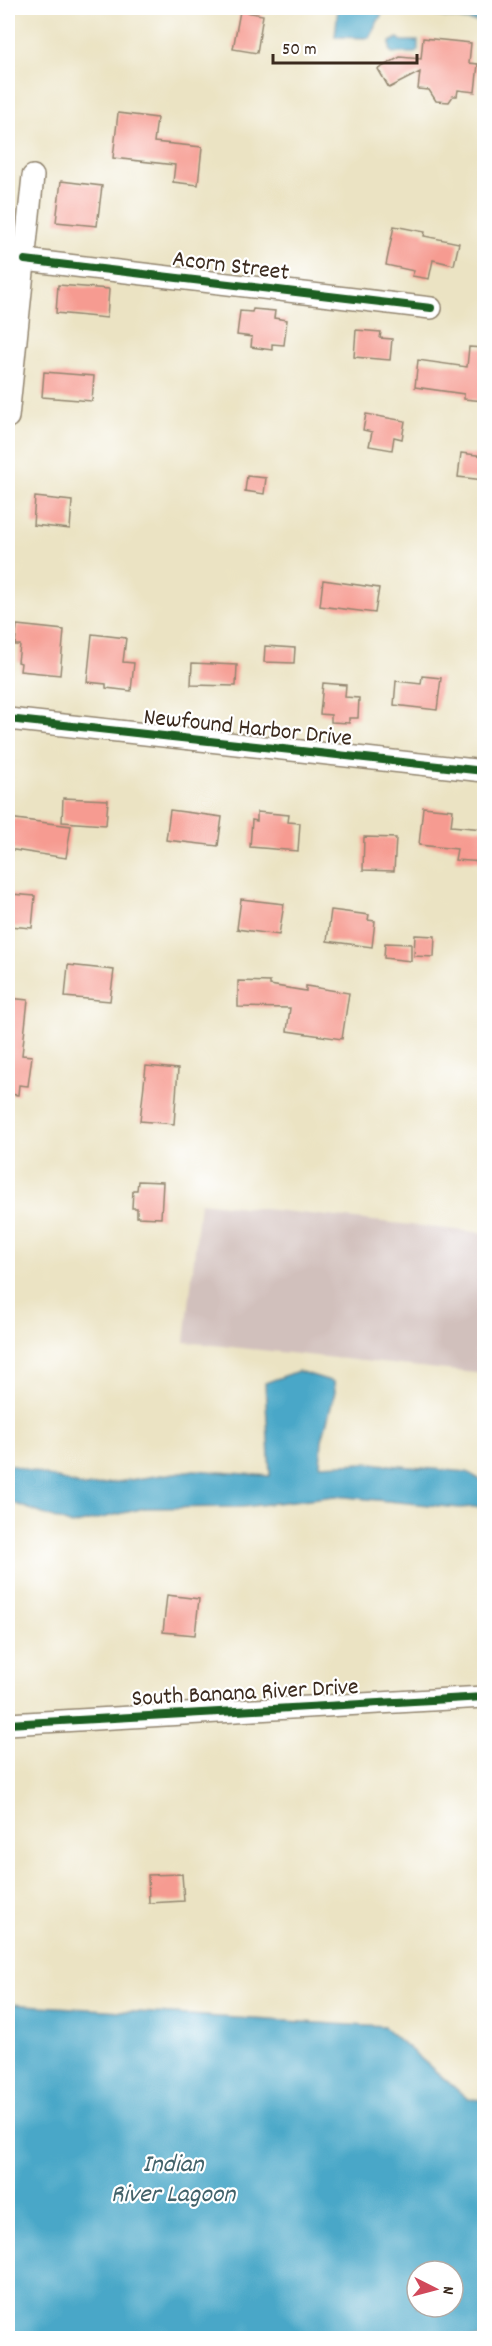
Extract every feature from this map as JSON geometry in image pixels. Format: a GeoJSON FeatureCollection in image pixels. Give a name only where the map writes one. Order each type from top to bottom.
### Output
{"type":"FeatureCollection","features":[{"type":"Feature","properties":{"kind":"street"},"geometry":{"type":"LineString","coordinates":[[8,417],[15,296],[25,260],[33,176]]}},
{"type":"Feature","properties":{"kind":"street","name":"Acorn Street"},"geometry":{"type":"LineString","coordinates":[[25,260],[431,308]]}},
{"type":"Feature","properties":{"kind":"street","name":"Newfound Harbor Drive"},"geometry":{"type":"LineString","coordinates":[[8,719],[484,771]]}},
{"type":"Feature","properties":{"kind":"street","name":"South Banana River Drive"},"geometry":{"type":"LineString","coordinates":[[8,1724],[484,1697]]}},
{"type":"Feature","properties":{"kind":"shaded area"},"geometry":{"type":"Polygon","coordinates":[[[200,1202],[484,1233],[484,1374],[185,1342],[200,1202]]]}},
{"type":"Feature","properties":{"kind":"water"},"geometry":{"type":"Polygon","coordinates":[[[338,8],[385,8],[369,38],[335,37],[338,8]]]}},
{"type":"Feature","properties":{"kind":"water"},"geometry":{"type":"Polygon","coordinates":[[[385,8],[484,8],[484,23],[385,8]]]}},
{"type":"Feature","properties":{"kind":"water"},"geometry":{"type":"Polygon","coordinates":[[[398,38],[402,41],[418,41],[418,50],[415,53],[393,53],[390,51],[390,42],[398,38]]]}},
{"type":"Feature","properties":{"kind":"water"},"geometry":{"type":"Polygon","coordinates":[[[298,1371],[334,1382],[335,1392],[322,1440],[320,1465],[366,1463],[467,1472],[484,1482],[484,1506],[460,1508],[335,1496],[243,1507],[145,1508],[72,1525],[8,1501],[8,1464],[85,1487],[194,1470],[270,1476],[265,1383],[298,1371]]]}},
{"type":"Feature","properties":{"kind":"water","name":"Indian River Lagoon"},"geometry":{"type":"Polygon","coordinates":[[[8,2004],[384,2027],[468,2099],[484,2100],[484,2338],[8,2338],[8,2004]]]}},
{"type":"Feature","properties":{"kind":"building"},"geometry":{"type":"Polygon","coordinates":[[[240,11],[263,15],[257,53],[233,49],[240,11]]]}},
{"type":"Feature","properties":{"kind":"building"},"geometry":{"type":"Polygon","coordinates":[[[423,38],[471,43],[469,63],[478,64],[475,92],[458,90],[457,96],[453,96],[449,102],[436,101],[429,90],[418,89],[420,72],[389,88],[378,69],[400,57],[421,59],[423,38]]]}},
{"type":"Feature","properties":{"kind":"building"},"geometry":{"type":"Polygon","coordinates":[[[118,113],[157,118],[154,142],[202,147],[198,185],[173,182],[175,165],[113,158],[118,113]]]}},
{"type":"Feature","properties":{"kind":"building"},"geometry":{"type":"Polygon","coordinates":[[[61,181],[102,186],[97,226],[56,222],[61,181]]]}},
{"type":"Feature","properties":{"kind":"building"},"geometry":{"type":"Polygon","coordinates":[[[394,226],[425,232],[424,236],[459,243],[454,265],[433,260],[429,279],[412,276],[414,271],[386,265],[394,226]]]}},
{"type":"Feature","properties":{"kind":"building"},"geometry":{"type":"Polygon","coordinates":[[[58,285],[109,289],[107,318],[56,313],[58,285]]]}},
{"type":"Feature","properties":{"kind":"building"},"geometry":{"type":"Polygon","coordinates":[[[253,309],[275,311],[274,318],[287,320],[284,345],[272,344],[272,350],[251,347],[252,337],[237,335],[240,311],[252,312],[253,309]]]}},
{"type":"Feature","properties":{"kind":"building"},"geometry":{"type":"Polygon","coordinates":[[[356,330],[381,332],[380,338],[392,339],[390,360],[354,357],[356,330]]]}},
{"type":"Feature","properties":{"kind":"building"},"geometry":{"type":"Polygon","coordinates":[[[469,347],[484,348],[484,401],[464,399],[464,394],[415,387],[418,360],[467,367],[469,347]]]}},
{"type":"Feature","properties":{"kind":"building"},"geometry":{"type":"Polygon","coordinates":[[[44,372],[94,376],[92,401],[42,397],[44,372]]]}},
{"type":"Feature","properties":{"kind":"building"},"geometry":{"type":"Polygon","coordinates":[[[366,414],[405,421],[402,439],[394,437],[392,450],[369,446],[372,432],[363,430],[366,414]]]}},
{"type":"Feature","properties":{"kind":"building"},"geometry":{"type":"Polygon","coordinates":[[[461,453],[484,456],[484,480],[458,477],[461,453]]]}},
{"type":"Feature","properties":{"kind":"building"},"geometry":{"type":"Polygon","coordinates":[[[247,476],[266,478],[264,494],[245,491],[247,476]]]}},
{"type":"Feature","properties":{"kind":"building"},"geometry":{"type":"Polygon","coordinates":[[[35,497],[72,501],[70,529],[33,525],[35,497]]]}},
{"type":"Feature","properties":{"kind":"building"},"geometry":{"type":"Polygon","coordinates":[[[323,580],[379,588],[375,613],[320,606],[323,580]]]}},
{"type":"Feature","properties":{"kind":"building"},"geometry":{"type":"Polygon","coordinates":[[[17,625],[64,630],[60,675],[20,671],[21,663],[18,662],[20,645],[15,645],[17,625]]]}},
{"type":"Feature","properties":{"kind":"building"},"geometry":{"type":"Polygon","coordinates":[[[92,634],[126,638],[123,662],[134,663],[131,691],[106,688],[106,684],[87,682],[92,634]]]}},
{"type":"Feature","properties":{"kind":"building"},"geometry":{"type":"Polygon","coordinates":[[[265,646],[295,648],[294,663],[264,662],[265,646]]]}},
{"type":"Feature","properties":{"kind":"building"},"geometry":{"type":"Polygon","coordinates":[[[192,663],[237,665],[236,686],[191,685],[192,663]]]}},
{"type":"Feature","properties":{"kind":"building"},"geometry":{"type":"Polygon","coordinates":[[[422,676],[441,678],[437,710],[394,705],[396,681],[421,684],[422,676]]]}},
{"type":"Feature","properties":{"kind":"building"},"geometry":{"type":"Polygon","coordinates":[[[323,683],[346,685],[345,697],[359,698],[358,718],[349,718],[349,723],[331,722],[331,715],[320,714],[323,683]]]}},
{"type":"Feature","properties":{"kind":"building"},"geometry":{"type":"Polygon","coordinates":[[[63,798],[108,800],[106,825],[62,822],[63,798]]]}},
{"type":"Feature","properties":{"kind":"building"},"geometry":{"type":"Polygon","coordinates":[[[423,807],[453,810],[451,826],[484,829],[484,862],[455,860],[457,849],[419,845],[423,807]]]}},
{"type":"Feature","properties":{"kind":"building"},"geometry":{"type":"Polygon","coordinates":[[[170,810],[222,817],[218,846],[166,840],[170,810]]]}},
{"type":"Feature","properties":{"kind":"building"},"geometry":{"type":"Polygon","coordinates":[[[257,812],[289,815],[288,822],[300,823],[298,851],[250,847],[252,820],[257,821],[257,812]]]}},
{"type":"Feature","properties":{"kind":"building"},"geometry":{"type":"Polygon","coordinates":[[[8,818],[71,826],[66,858],[8,849],[8,818]]]}},
{"type":"Feature","properties":{"kind":"building"},"geometry":{"type":"Polygon","coordinates":[[[364,837],[396,838],[394,871],[363,870],[364,837]]]}},
{"type":"Feature","properties":{"kind":"building"},"geometry":{"type":"Polygon","coordinates":[[[11,894],[35,896],[32,928],[9,926],[11,894]]]}},
{"type":"Feature","properties":{"kind":"building"},"geometry":{"type":"Polygon","coordinates":[[[241,899],[284,904],[279,935],[237,929],[241,899]]]}},
{"type":"Feature","properties":{"kind":"building"},"geometry":{"type":"Polygon","coordinates":[[[331,910],[369,915],[368,920],[375,921],[372,947],[327,941],[331,910]]]}},
{"type":"Feature","properties":{"kind":"building"},"geometry":{"type":"Polygon","coordinates":[[[415,935],[435,936],[434,957],[414,956],[415,935]]]}},
{"type":"Feature","properties":{"kind":"building"},"geometry":{"type":"Polygon","coordinates":[[[385,943],[411,944],[411,961],[384,958],[385,943]]]}},
{"type":"Feature","properties":{"kind":"building"},"geometry":{"type":"Polygon","coordinates":[[[68,965],[114,970],[110,1001],[65,997],[68,965]]]}},
{"type":"Feature","properties":{"kind":"building"},"geometry":{"type":"Polygon","coordinates":[[[238,981],[270,982],[270,985],[306,991],[306,986],[349,993],[342,1039],[287,1031],[290,1008],[238,1007],[238,981]]]}},
{"type":"Feature","properties":{"kind":"building"},"geometry":{"type":"Polygon","coordinates":[[[8,998],[28,1000],[22,1055],[32,1056],[28,1086],[19,1085],[18,1095],[8,1094],[8,998]]]}},
{"type":"Feature","properties":{"kind":"building"},"geometry":{"type":"Polygon","coordinates":[[[146,1066],[178,1069],[174,1124],[140,1121],[146,1066]]]}},
{"type":"Feature","properties":{"kind":"building"},"geometry":{"type":"Polygon","coordinates":[[[138,1181],[163,1182],[161,1218],[137,1217],[137,1208],[132,1208],[133,1190],[137,1190],[138,1181]]]}},
{"type":"Feature","properties":{"kind":"building"},"geometry":{"type":"Polygon","coordinates":[[[167,1595],[199,1599],[195,1635],[163,1632],[167,1595]]]}},
{"type":"Feature","properties":{"kind":"building"},"geometry":{"type":"Polygon","coordinates":[[[182,1874],[184,1901],[149,1903],[148,1875],[182,1874]]]}},
{"type":"Feature","properties":{"kind":"cycle path"},"geometry":{"type":"LineString","coordinates":[[25,260],[431,308]]}},
{"type":"Feature","properties":{"kind":"cycle path"},"geometry":{"type":"LineString","coordinates":[[8,719],[484,771]]}},
{"type":"Feature","properties":{"kind":"cycle path"},"geometry":{"type":"LineString","coordinates":[[8,1724],[484,1697]]}}]}
